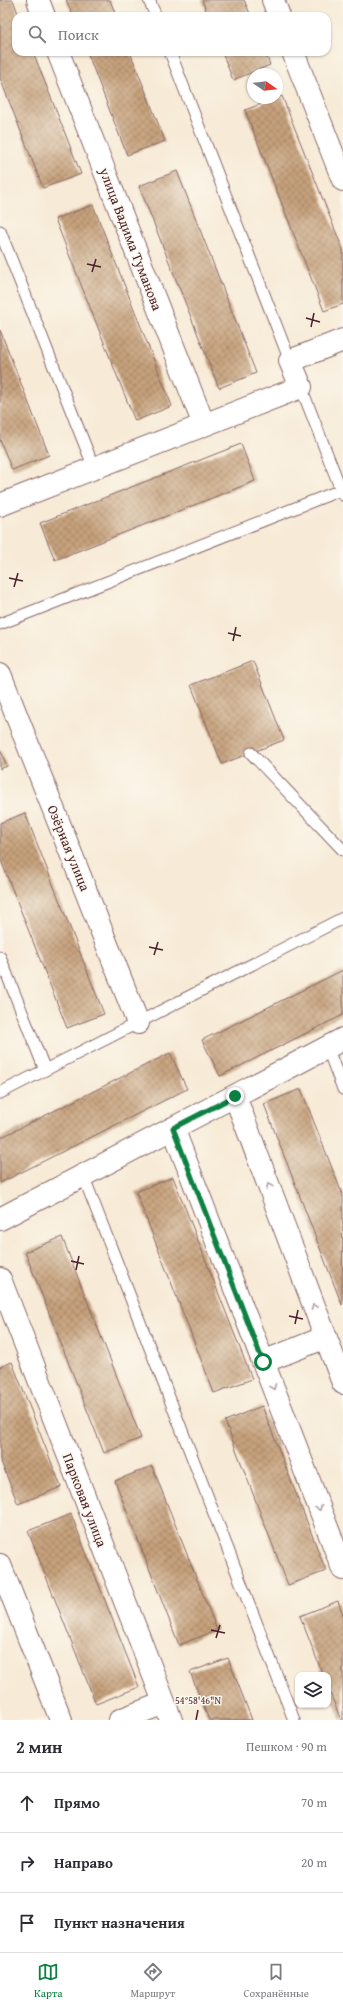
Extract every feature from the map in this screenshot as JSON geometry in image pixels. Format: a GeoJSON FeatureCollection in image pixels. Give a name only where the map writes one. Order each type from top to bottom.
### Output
{"type":"FeatureCollection","features":[{"type":"Feature","properties":{"kind":"street"},"geometry":{"type":"LineString","coordinates":[[38,0],[42,12]]}},
{"type":"Feature","properties":{"kind":"street"},"geometry":{"type":"LineString","coordinates":[[272,0],[277,12]]}},
{"type":"Feature","properties":{"kind":"street","name":"улица Вадима Туманова"},"geometry":{"type":"LineString","coordinates":[[60,56],[204,425]]}},
{"type":"Feature","properties":{"kind":"street"},"geometry":{"type":"LineString","coordinates":[[295,56],[343,180]]}},
{"type":"Feature","properties":{"kind":"street"},"geometry":{"type":"LineString","coordinates":[[0,504],[301,387],[290,361],[343,340]]}},
{"type":"Feature","properties":{"kind":"street","name":"Озёрная улица"},"geometry":{"type":"LineString","coordinates":[[0,674],[138,1023]]}},
{"type":"Feature","properties":{"kind":"street"},"geometry":{"type":"LineString","coordinates":[[0,1219],[335,1043]]}},
{"type":"Feature","properties":{"kind":"street"},"geometry":{"type":"LineString","coordinates":[[235,1096],[343,1383]]}},
{"type":"Feature","properties":{"kind":"street"},"geometry":{"type":"LineString","coordinates":[[173,1128],[343,1569]]}},
{"type":"Feature","properties":{"kind":"street","name":"Парковая улица"},"geometry":{"type":"LineString","coordinates":[[0,1279],[168,1711]]}},
{"type":"Feature","properties":{"kind":"street"},"geometry":{"type":"LineString","coordinates":[[263,1362],[326,1337]]}},
{"type":"Feature","properties":{"kind":"street"},"geometry":{"type":"LineString","coordinates":[[0,1565],[61,1720]]}},
{"type":"Feature","properties":{"kind":"street"},"geometry":{"type":"LineString","coordinates":[[120,1720],[168,1711]]}},
{"type":"Feature","properties":{"kind":"lane"},"geometry":{"type":"LineString","coordinates":[[149,0],[154,12]]}},
{"type":"Feature","properties":{"kind":"lane"},"geometry":{"type":"LineString","coordinates":[[172,56],[290,361]]}},
{"type":"Feature","properties":{"kind":"lane"},"geometry":{"type":"LineString","coordinates":[[0,231],[94,468]]}},
{"type":"Feature","properties":{"kind":"lane"},"geometry":{"type":"LineString","coordinates":[[0,624],[342,493],[301,387]]}},
{"type":"Feature","properties":{"kind":"lane"},"geometry":{"type":"LineString","coordinates":[[251,753],[343,850]]}},
{"type":"Feature","properties":{"kind":"lane"},"geometry":{"type":"LineString","coordinates":[[0,1093],[343,918]]}},
{"type":"Feature","properties":{"kind":"lane"},"geometry":{"type":"LineString","coordinates":[[0,957],[45,1070]]}},
{"type":"Feature","properties":{"kind":"lane"},"geometry":{"type":"LineString","coordinates":[[335,1043],[343,1089]]}},
{"type":"Feature","properties":{"kind":"lane"},"geometry":{"type":"LineString","coordinates":[[83,1175],[294,1720]]}},
{"type":"Feature","properties":{"kind":"building"},"geometry":{"type":"Polygon","coordinates":[[[0,0],[13,0],[18,12],[12,12],[12,56],[35,56],[81,174],[43,188],[0,78],[0,0]]]}},
{"type":"Feature","properties":{"kind":"building"},"geometry":{"type":"Polygon","coordinates":[[[66,0],[110,0],[114,12],[71,12],[66,0]]]}},
{"type":"Feature","properties":{"kind":"building"},"geometry":{"type":"Polygon","coordinates":[[[202,0],[244,0],[249,12],[206,12],[202,0]]]}},
{"type":"Feature","properties":{"kind":"building"},"geometry":{"type":"Polygon","coordinates":[[[89,56],[132,56],[165,141],[127,155],[89,56]]]}},
{"type":"Feature","properties":{"kind":"building"},"geometry":{"type":"Polygon","coordinates":[[[224,56],[267,56],[270,65],[263,68],[247,68],[247,74],[233,80],[224,56]]]}},
{"type":"Feature","properties":{"kind":"building"},"geometry":{"type":"Polygon","coordinates":[[[283,99],[343,250],[343,304],[324,311],[245,110],[261,104],[283,104],[283,99]]]}},
{"type":"Feature","properties":{"kind":"building"},"geometry":{"type":"Polygon","coordinates":[[[177,171],[256,373],[219,388],[139,186],[177,171]]]}},
{"type":"Feature","properties":{"kind":"building"},"geometry":{"type":"Polygon","coordinates":[[[93,205],[172,406],[135,421],[55,219],[93,205]]]}},
{"type":"Feature","properties":{"kind":"building"},"geometry":{"type":"Polygon","coordinates":[[[0,330],[49,455],[12,470],[0,440],[0,330]]]}},
{"type":"Feature","properties":{"kind":"building"},"geometry":{"type":"Polygon","coordinates":[[[241,444],[255,481],[55,560],[40,523],[241,444]]]}},
{"type":"Feature","properties":{"kind":"building"},"geometry":{"type":"Polygon","coordinates":[[[253,661],[284,740],[222,764],[191,685],[253,661]]]}},
{"type":"Feature","properties":{"kind":"building"},"geometry":{"type":"Polygon","coordinates":[[[0,749],[7,766],[0,769],[0,749]]]}},
{"type":"Feature","properties":{"kind":"building"},"geometry":{"type":"Polygon","coordinates":[[[25,813],[104,1014],[67,1028],[0,858],[0,823],[25,813]]]}},
{"type":"Feature","properties":{"kind":"building"},"geometry":{"type":"Polygon","coordinates":[[[343,970],[343,1015],[220,1076],[202,1040],[343,970]]]}},
{"type":"Feature","properties":{"kind":"building"},"geometry":{"type":"Polygon","coordinates":[[[170,1053],[187,1089],[0,1183],[0,1138],[170,1053]]]}},
{"type":"Feature","properties":{"kind":"building"},"geometry":{"type":"Polygon","coordinates":[[[301,1089],[343,1196],[342,1305],[264,1104],[301,1089]]]}},
{"type":"Feature","properties":{"kind":"building"},"geometry":{"type":"Polygon","coordinates":[[[173,1177],[252,1379],[214,1393],[136,1192],[173,1177]]]}},
{"type":"Feature","properties":{"kind":"building"},"geometry":{"type":"Polygon","coordinates":[[[62,1237],[141,1438],[104,1453],[25,1252],[62,1237]]]}},
{"type":"Feature","properties":{"kind":"building"},"geometry":{"type":"Polygon","coordinates":[[[12,1362],[61,1487],[18,1504],[0,1459],[0,1367],[12,1362]]]}},
{"type":"Feature","properties":{"kind":"building"},"geometry":{"type":"Polygon","coordinates":[[[262,1406],[326,1571],[288,1585],[225,1421],[262,1406]]]}},
{"type":"Feature","properties":{"kind":"building"},"geometry":{"type":"Polygon","coordinates":[[[152,1466],[217,1630],[179,1645],[115,1481],[152,1466]]]}},
{"type":"Feature","properties":{"kind":"building"},"geometry":{"type":"Polygon","coordinates":[[[71,1514],[139,1687],[96,1704],[28,1531],[71,1514]]]}},
{"type":"Feature","properties":{"kind":"building"},"geometry":{"type":"Polygon","coordinates":[[[338,1601],[343,1615],[343,1720],[341,1720],[331,1695],[331,1672],[322,1672],[300,1616],[338,1601]]]}},
{"type":"Feature","properties":{"kind":"building"},"geometry":{"type":"Polygon","coordinates":[[[228,1658],[252,1720],[209,1720],[190,1672],[228,1658]]]}},
{"type":"Feature","properties":{"kind":"route"},"geometry":{"type":"LineString","coordinates":[[235,1096],[173,1128],[263,1362]]}}]}
